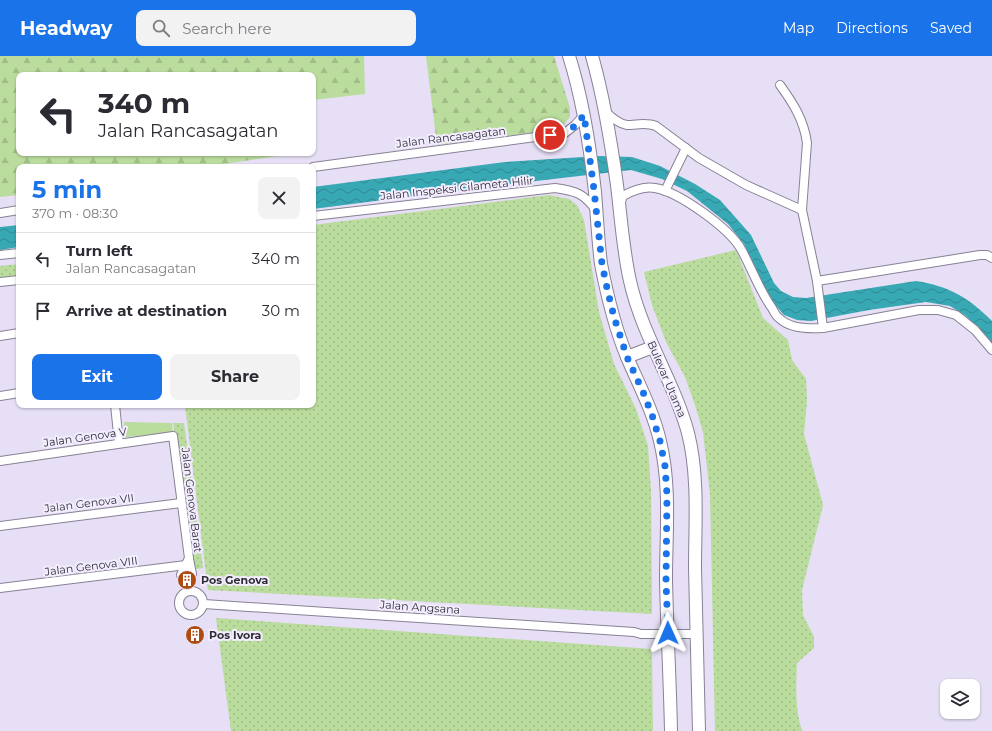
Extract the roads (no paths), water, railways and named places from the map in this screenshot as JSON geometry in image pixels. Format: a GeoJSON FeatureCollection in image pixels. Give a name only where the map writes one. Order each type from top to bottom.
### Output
{"type":"FeatureCollection","features":[{"type":"Feature","properties":{"kind":"main road"},"geometry":{"type":"LineString","coordinates":[[569,56],[588,136],[602,264],[614,317],[627,357],[652,415],[660,441],[665,466],[667,495],[665,633],[671,731]]}},
{"type":"Feature","properties":{"kind":"main road","name":"Bulevar Utama"},"geometry":{"type":"LineString","coordinates":[[592,56],[605,111],[630,283],[638,309],[653,347],[679,404],[688,435],[695,494],[699,731]]}},
{"type":"Feature","properties":{"kind":"main road"},"geometry":{"type":"LineString","coordinates":[[627,357],[653,347]]}},
{"type":"Feature","properties":{"kind":"street"},"geometry":{"type":"LineString","coordinates":[[780,85],[795,106],[806,137],[807,143],[800,209],[817,281],[822,324]]}},
{"type":"Feature","properties":{"kind":"street"},"geometry":{"type":"LineString","coordinates":[[605,111],[612,118],[626,125],[648,123],[656,126],[699,158],[746,185],[800,209]]}},
{"type":"Feature","properties":{"kind":"street","name":"Jalan Rancasagatan"},"geometry":{"type":"LineString","coordinates":[[316,167],[565,133],[584,115]]}},
{"type":"Feature","properties":{"kind":"street"},"geometry":{"type":"LineString","coordinates":[[667,187],[686,148]]}},
{"type":"Feature","properties":{"kind":"street"},"geometry":{"type":"LineString","coordinates":[[619,207],[623,196],[634,190],[667,187],[728,232],[740,248],[764,297],[780,319],[794,326],[810,329],[822,324],[919,310],[938,310],[956,314],[975,330],[992,350]]}},
{"type":"Feature","properties":{"kind":"street","name":"Jalan Inspeksi Cilameta Hilir"},"geometry":{"type":"LineString","coordinates":[[316,216],[555,188],[572,190],[587,199],[596,211]]}},
{"type":"Feature","properties":{"kind":"street"},"geometry":{"type":"LineString","coordinates":[[0,213],[16,210]]}},
{"type":"Feature","properties":{"kind":"street"},"geometry":{"type":"LineString","coordinates":[[0,255],[16,253]]}},
{"type":"Feature","properties":{"kind":"street"},"geometry":{"type":"LineString","coordinates":[[817,281],[980,255],[992,258]]}},
{"type":"Feature","properties":{"kind":"street"},"geometry":{"type":"LineString","coordinates":[[0,282],[16,280]]}},
{"type":"Feature","properties":{"kind":"street"},"geometry":{"type":"LineString","coordinates":[[0,336],[16,333]]}},
{"type":"Feature","properties":{"kind":"street"},"geometry":{"type":"LineString","coordinates":[[0,396],[16,393]]}},
{"type":"Feature","properties":{"kind":"street"},"geometry":{"type":"LineString","coordinates":[[115,408],[119,443]]}},
{"type":"Feature","properties":{"kind":"street","name":"Jalan Genova V"},"geometry":{"type":"LineString","coordinates":[[0,461],[173,436]]}},
{"type":"Feature","properties":{"kind":"street","name":"Jalan Genova Barat"},"geometry":{"type":"LineString","coordinates":[[173,436],[187,562]]}},
{"type":"Feature","properties":{"kind":"street","name":"Jalan Genova VII"},"geometry":{"type":"LineString","coordinates":[[0,526],[181,503]]}},
{"type":"Feature","properties":{"kind":"street"},"geometry":{"type":"LineString","coordinates":[[187,562],[192,574]]}},
{"type":"Feature","properties":{"kind":"street"},"geometry":{"type":"LineString","coordinates":[[181,575],[187,562]]}},
{"type":"Feature","properties":{"kind":"street","name":"Jalan Genova VIII"},"geometry":{"type":"LineString","coordinates":[[0,588],[187,562]]}},
{"type":"Feature","properties":{"kind":"street"},"geometry":{"type":"LineString","coordinates":[[183,586],[179,600],[180,608],[188,615],[197,614],[200,612],[204,604],[204,600],[193,584]]}},
{"type":"Feature","properties":{"kind":"street"},"geometry":{"type":"LineString","coordinates":[[181,596],[184,593],[191,591],[199,593]]}},
{"type":"Feature","properties":{"kind":"street","name":"Jalan Angsana"},"geometry":{"type":"LineString","coordinates":[[204,604],[634,632],[640,630],[658,630],[665,633],[697,634]]}},
{"type":"Feature","properties":{"kind":"water"},"geometry":{"type":"Polygon","coordinates":[[[599,156],[632,157],[660,166],[695,184],[720,200],[751,235],[774,283],[781,291],[793,297],[806,298],[916,281],[928,283],[958,294],[992,321],[992,344],[966,316],[950,306],[926,302],[869,310],[811,321],[797,320],[784,315],[770,299],[744,244],[728,224],[687,191],[662,179],[631,170],[316,209],[316,187],[505,162],[599,156]]]}},
{"type":"Feature","properties":{"kind":"water"},"geometry":{"type":"Polygon","coordinates":[[[16,225],[16,247],[0,250],[0,227],[16,225]]]}},
{"type":"Feature","properties":{"kind":"tunnel"},"geometry":{"type":"LineString","coordinates":[[192,574],[193,585]]}},
{"type":"Feature","properties":{"kind":"tunnel"},"geometry":{"type":"LineString","coordinates":[[181,575],[183,586]]}},
{"type":"Feature","properties":{"kind":"place","name":"Pos Genova"},"geometry":{"type":"Point","coordinates":[187,580]}},
{"type":"Feature","properties":{"kind":"place","name":"Pos Ivora"},"geometry":{"type":"Point","coordinates":[195,635]}}]}
